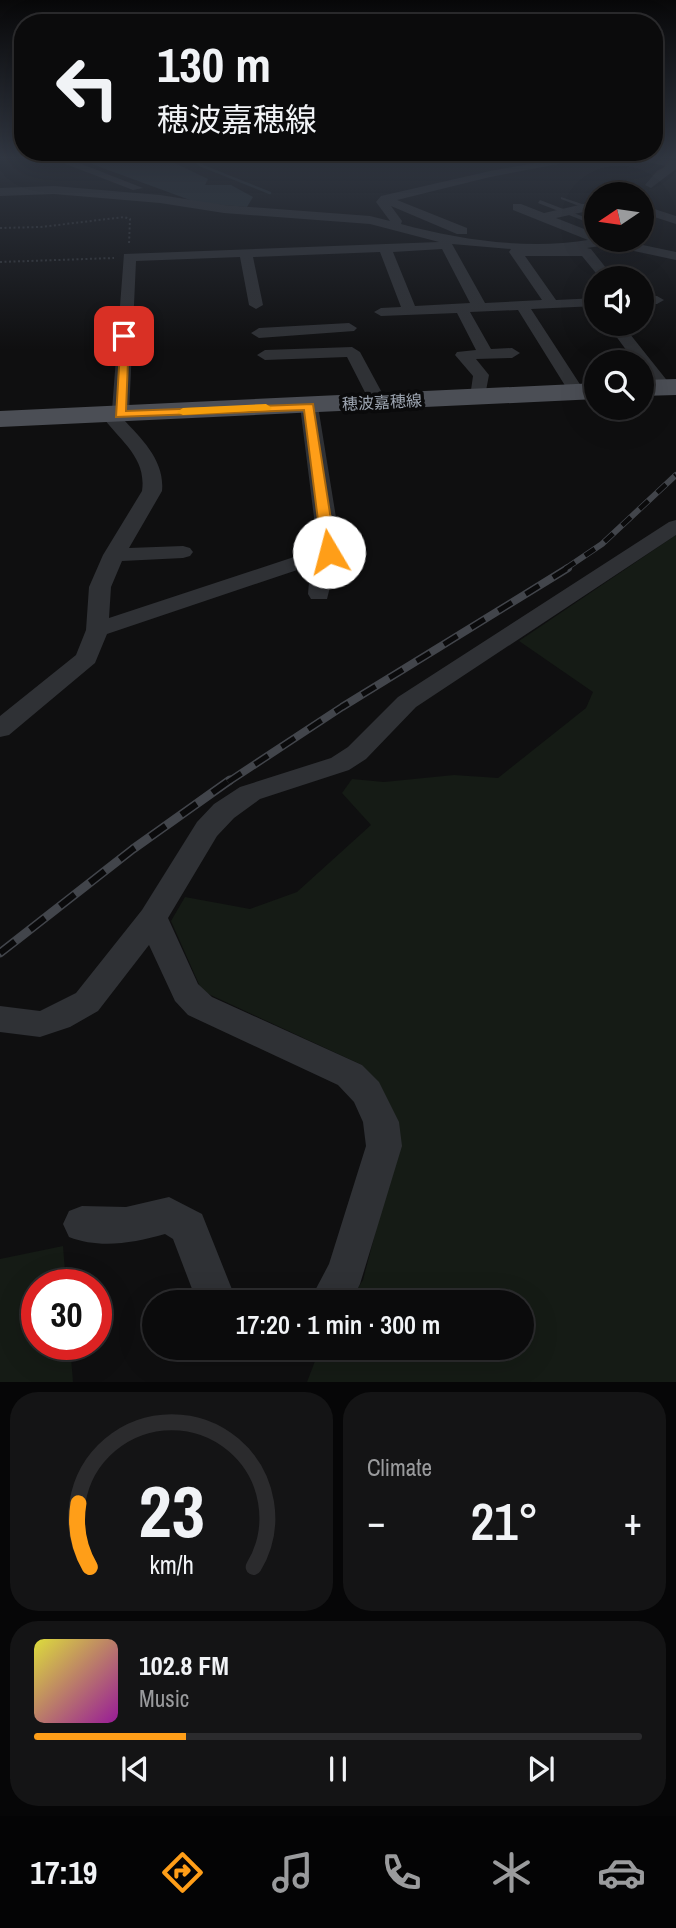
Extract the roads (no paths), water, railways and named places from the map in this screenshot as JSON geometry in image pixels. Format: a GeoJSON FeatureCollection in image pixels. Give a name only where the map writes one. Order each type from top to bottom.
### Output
{"type":"FeatureCollection","features":[{"type":"Feature","properties":{"kind":"main road","name":"穂波嘉穂線"},"geometry":{"type":"LineString","coordinates":[[0,419],[584,391]]}},
{"type":"Feature","properties":{"kind":"street"},"geometry":{"type":"LineString","coordinates":[[372,220],[442,239],[553,248],[584,241]]}},
{"type":"Feature","properties":{"kind":"street"},"geometry":{"type":"LineString","coordinates":[[394,226],[396,220]]}},
{"type":"Feature","properties":{"kind":"street"},"geometry":{"type":"LineString","coordinates":[[435,220],[480,241]]}},
{"type":"Feature","properties":{"kind":"street"},"geometry":{"type":"LineString","coordinates":[[553,220],[584,231]]}},
{"type":"Feature","properties":{"kind":"street"},"geometry":{"type":"LineString","coordinates":[[0,729],[68,676],[86,658],[97,629],[100,587],[114,555],[152,491],[156,479],[152,466],[115,415],[129,257],[385,249],[447,246],[480,241]]}},
{"type":"Feature","properties":{"kind":"street"},"geometry":{"type":"LineString","coordinates":[[447,246],[480,307]]}},
{"type":"Feature","properties":{"kind":"street"},"geometry":{"type":"LineString","coordinates":[[385,249],[410,311]]}},
{"type":"Feature","properties":{"kind":"street"},"geometry":{"type":"LineString","coordinates":[[654,250],[676,256]]}},
{"type":"Feature","properties":{"kind":"street"},"geometry":{"type":"LineString","coordinates":[[552,304],[516,252],[586,252],[597,266]]}},
{"type":"Feature","properties":{"kind":"street"},"geometry":{"type":"LineString","coordinates":[[246,253],[256,305]]}},
{"type":"Feature","properties":{"kind":"street"},"geometry":{"type":"LineString","coordinates":[[381,312],[584,303]]}},
{"type":"Feature","properties":{"kind":"street"},"geometry":{"type":"LineString","coordinates":[[525,311],[584,387]]}},
{"type":"Feature","properties":{"kind":"street"},"geometry":{"type":"LineString","coordinates":[[464,314],[486,354]]}},
{"type":"Feature","properties":{"kind":"street"},"geometry":{"type":"LineString","coordinates":[[259,332],[349,328]]}},
{"type":"Feature","properties":{"kind":"street"},"geometry":{"type":"LineString","coordinates":[[304,330],[311,353]]}},
{"type":"Feature","properties":{"kind":"street"},"geometry":{"type":"LineString","coordinates":[[623,336],[660,387]]}},
{"type":"Feature","properties":{"kind":"street"},"geometry":{"type":"LineString","coordinates":[[265,355],[352,352],[378,402]]}},
{"type":"Feature","properties":{"kind":"street"},"geometry":{"type":"LineString","coordinates":[[478,397],[481,375],[463,355],[512,353]]}},
{"type":"Feature","properties":{"kind":"street"},"geometry":{"type":"LineString","coordinates":[[309,406],[332,567],[320,582],[319,594]]}},
{"type":"Feature","properties":{"kind":"street"},"geometry":{"type":"LineString","coordinates":[[0,1019],[40,1024],[58,1018],[87,1002],[153,918],[207,829],[224,811],[250,793],[340,764],[358,753],[407,702],[676,526]]}},
{"type":"Feature","properties":{"kind":"street"},"geometry":{"type":"LineString","coordinates":[[114,555],[183,552]]}},
{"type":"Feature","properties":{"kind":"street"},"geometry":{"type":"LineString","coordinates":[[97,629],[329,552]]}},
{"type":"Feature","properties":{"kind":"street"},"geometry":{"type":"LineString","coordinates":[[153,918],[186,992],[200,1006],[350,1075],[367,1092],[381,1122],[384,1146],[346,1271],[336,1290]]}},
{"type":"Feature","properties":{"kind":"street"},"geometry":{"type":"LineString","coordinates":[[82,1224],[103,1227],[141,1224],[169,1214],[188,1227],[212,1290]]}},
{"type":"Feature","properties":{"kind":"railway"},"geometry":{"type":"LineString","coordinates":[[565,569],[602,544],[676,475]]}},
{"type":"Feature","properties":{"kind":"railway"},"geometry":{"type":"LineString","coordinates":[[228,782],[342,707],[568,568]]}},
{"type":"Feature","properties":{"kind":"railway"},"geometry":{"type":"LineString","coordinates":[[0,953],[133,849],[230,780]]}}]}
